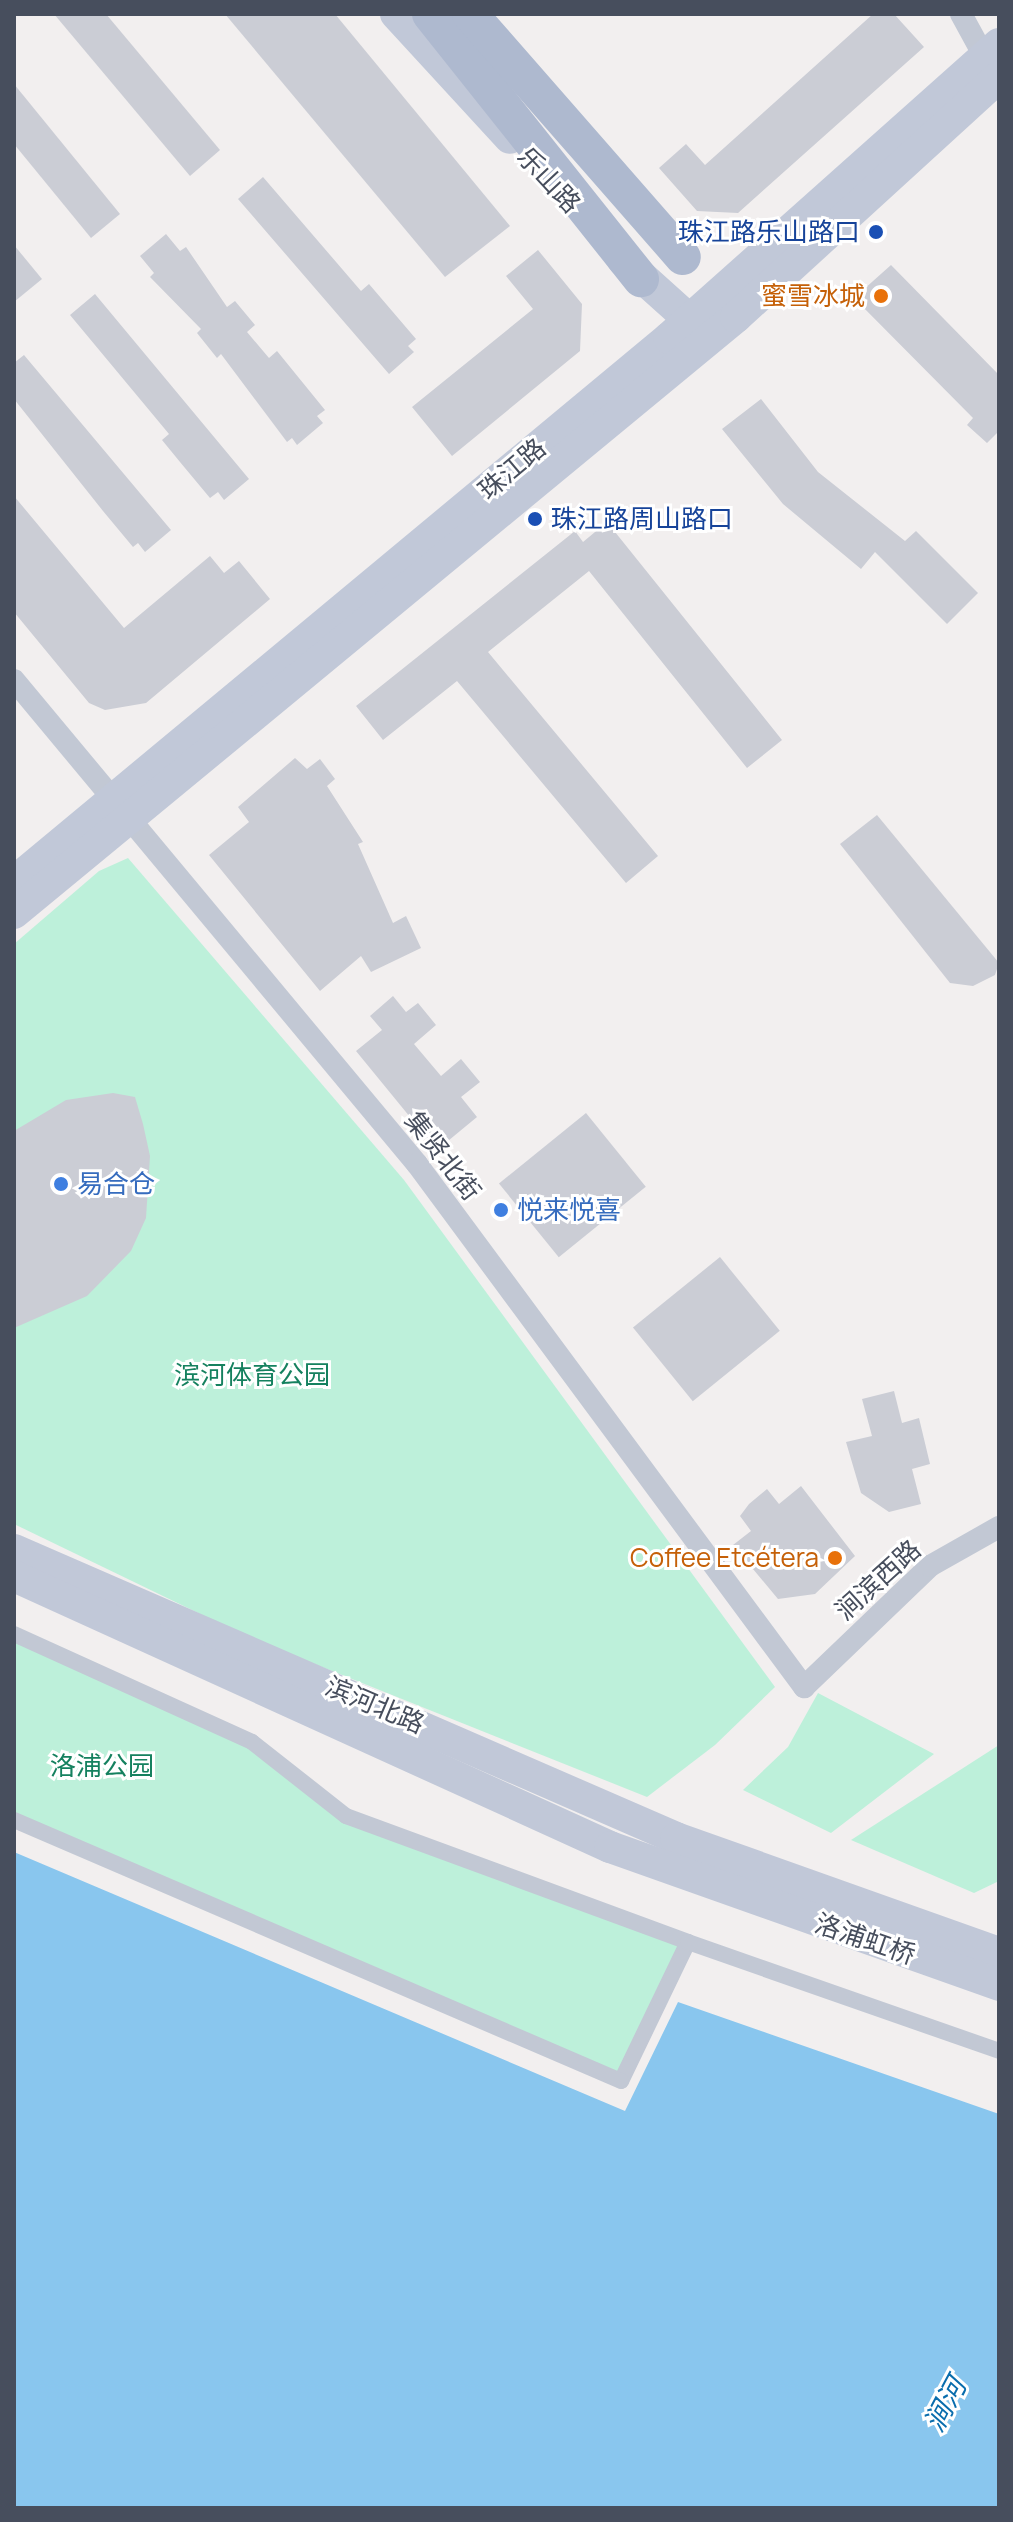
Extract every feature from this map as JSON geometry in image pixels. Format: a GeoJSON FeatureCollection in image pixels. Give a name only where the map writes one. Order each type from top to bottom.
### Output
{"type":"FeatureCollection","features":[{"type":"Feature","properties":{"kind":"main road","name":"乐山路"},"geometry":{"type":"LineString","coordinates":[[396,14],[641,279],[699,328]]}},
{"type":"Feature","properties":{"kind":"main road"},"geometry":{"type":"LineString","coordinates":[[430,14],[641,279]]}},
{"type":"Feature","properties":{"kind":"main road"},"geometry":{"type":"LineString","coordinates":[[470,14],[726,305]]}},
{"type":"Feature","properties":{"kind":"main road"},"geometry":{"type":"LineString","coordinates":[[493,14],[683,257]]}},
{"type":"Feature","properties":{"kind":"main road","name":"珠江路"},"geometry":{"type":"LineString","coordinates":[[14,913],[121,811],[726,305],[995,65]]}},
{"type":"Feature","properties":{"kind":"main road","name":"珠江路"},"geometry":{"type":"LineString","coordinates":[[14,882],[121,811]]}},
{"type":"Feature","properties":{"kind":"main road","name":"滨河北路"},"geometry":{"type":"LineString","coordinates":[[14,1550],[737,1859]]}},
{"type":"Feature","properties":{"kind":"main road","name":"滨河北路"},"geometry":{"type":"LineString","coordinates":[[14,1576],[610,1847],[730,1893]]}},
{"type":"Feature","properties":{"kind":"main road","name":"洛浦虹桥"},"geometry":{"type":"LineString","coordinates":[[737,1859],[999,1953]]}},
{"type":"Feature","properties":{"kind":"main road","name":"洛浦虹桥"},"geometry":{"type":"LineString","coordinates":[[730,1893],[999,1985]]}},
{"type":"Feature","properties":{"kind":"street"},"geometry":{"type":"LineString","coordinates":[[961,14],[995,65]]}},
{"type":"Feature","properties":{"kind":"street","name":"集贤北街"},"geometry":{"type":"LineString","coordinates":[[14,680],[417,1164],[804,1687]]}},
{"type":"Feature","properties":{"kind":"street","name":"涧滨西路"},"geometry":{"type":"LineString","coordinates":[[804,1687],[930,1566],[999,1527]]}},
{"type":"Feature","properties":{"kind":"street"},"geometry":{"type":"LineString","coordinates":[[14,1634],[252,1742],[346,1816],[688,1942],[999,2051]]}},
{"type":"Feature","properties":{"kind":"street"},"geometry":{"type":"LineString","coordinates":[[14,1820],[621,2081],[688,1942]]}},
{"type":"Feature","properties":{"kind":"green space","name":"滨河体育公园"},"geometry":{"type":"Polygon","coordinates":[[[128,858],[404,1180],[775,1687],[715,1745],[647,1797],[252,1639],[14,1524],[14,944],[99,871],[128,858]]]}},
{"type":"Feature","properties":{"kind":"green space","name":"洛浦公园"},"geometry":{"type":"Polygon","coordinates":[[[14,1634],[252,1742],[346,1816],[688,1942],[621,2081],[14,1820],[14,1634]]]}},
{"type":"Feature","properties":{"kind":"green space"},"geometry":{"type":"Polygon","coordinates":[[[818,1693],[934,1754],[831,1833],[743,1790],[788,1747],[818,1693]]]}},
{"type":"Feature","properties":{"kind":"green space"},"geometry":{"type":"Polygon","coordinates":[[[999,1745],[999,1881],[974,1893],[851,1840],[999,1745]]]}},
{"type":"Feature","properties":{"kind":"water","name":"涧河"},"geometry":{"type":"Polygon","coordinates":[[[14,1852],[625,2111],[678,2002],[999,2114],[999,2508],[14,2508],[14,1852]]]}},
{"type":"Feature","properties":{"kind":"building"},"geometry":{"type":"Polygon","coordinates":[[[54,14],[106,14],[220,150],[190,176],[54,14]]]}},
{"type":"Feature","properties":{"kind":"building"},"geometry":{"type":"Polygon","coordinates":[[[225,14],[335,14],[510,226],[445,277],[225,14]]]}},
{"type":"Feature","properties":{"kind":"building"},"geometry":{"type":"Polygon","coordinates":[[[873,14],[894,14],[924,47],[738,213],[697,211],[659,168],[686,144],[705,165],[873,14]]]}},
{"type":"Feature","properties":{"kind":"building"},"geometry":{"type":"Polygon","coordinates":[[[14,84],[120,214],[91,238],[14,144],[14,84]]]}},
{"type":"Feature","properties":{"kind":"building"},"geometry":{"type":"Polygon","coordinates":[[[263,177],[361,291],[369,284],[416,339],[408,346],[414,352],[389,374],[238,199],[263,177]]]}},
{"type":"Feature","properties":{"kind":"building"},"geometry":{"type":"Polygon","coordinates":[[[166,234],[180,251],[186,247],[227,307],[235,301],[255,325],[247,332],[269,358],[277,351],[325,410],[317,416],[323,423],[297,445],[292,438],[287,442],[221,354],[217,358],[197,333],[201,329],[150,277],[154,273],[140,256],[166,234]]]}},
{"type":"Feature","properties":{"kind":"building"},"geometry":{"type":"Polygon","coordinates":[[[14,245],[42,279],[14,302],[14,245]]]}},
{"type":"Feature","properties":{"kind":"building"},"geometry":{"type":"Polygon","coordinates":[[[538,250],[582,304],[580,351],[452,456],[412,407],[533,309],[506,276],[538,250]]]}},
{"type":"Feature","properties":{"kind":"building"},"geometry":{"type":"Polygon","coordinates":[[[891,265],[999,375],[999,431],[987,443],[967,425],[973,418],[854,298],[891,265]]]}},
{"type":"Feature","properties":{"kind":"building"},"geometry":{"type":"Polygon","coordinates":[[[95,294],[249,479],[224,500],[218,492],[210,498],[180,462],[162,440],[169,434],[70,315],[95,294]]]}},
{"type":"Feature","properties":{"kind":"building"},"geometry":{"type":"Polygon","coordinates":[[[24,355],[171,530],[145,552],[138,543],[133,547],[14,399],[14,363],[24,355]]]}},
{"type":"Feature","properties":{"kind":"building"},"geometry":{"type":"Polygon","coordinates":[[[761,399],[818,472],[905,541],[916,531],[978,593],[947,624],[875,552],[861,569],[783,504],[722,429],[761,399]]]}},
{"type":"Feature","properties":{"kind":"building"},"geometry":{"type":"Polygon","coordinates":[[[14,496],[124,628],[210,556],[224,573],[239,561],[270,599],[146,703],[105,710],[89,703],[14,612],[14,496]]]}},
{"type":"Feature","properties":{"kind":"building"},"geometry":{"type":"Polygon","coordinates":[[[607,522],[782,740],[747,768],[589,571],[488,652],[658,856],[626,883],[457,681],[383,740],[356,706],[575,531],[583,542],[607,522]]]}},
{"type":"Feature","properties":{"kind":"building"},"geometry":{"type":"Polygon","coordinates":[[[295,758],[307,769],[320,759],[335,779],[327,786],[363,842],[358,844],[393,923],[406,916],[421,948],[371,972],[361,956],[320,991],[209,855],[249,822],[238,807],[295,758]]]}},
{"type":"Feature","properties":{"kind":"building"},"geometry":{"type":"Polygon","coordinates":[[[877,815],[999,963],[995,975],[973,986],[950,983],[840,844],[877,815]]]}},
{"type":"Feature","properties":{"kind":"building"},"geometry":{"type":"Polygon","coordinates":[[[393,996],[406,1012],[418,1003],[436,1025],[414,1044],[441,1076],[461,1059],[480,1082],[461,1097],[477,1117],[437,1150],[356,1051],[382,1030],[370,1016],[393,996]]]}},
{"type":"Feature","properties":{"kind":"building"},"geometry":{"type":"Polygon","coordinates":[[[113,1093],[135,1097],[143,1124],[150,1156],[146,1218],[131,1251],[87,1296],[14,1328],[14,1131],[66,1100],[113,1093]]]}},
{"type":"Feature","properties":{"kind":"building"},"geometry":{"type":"Polygon","coordinates":[[[586,1113],[646,1187],[559,1257],[499,1183],[586,1113]]]}},
{"type":"Feature","properties":{"kind":"building"},"geometry":{"type":"Polygon","coordinates":[[[720,1257],[780,1331],[693,1401],[633,1327],[720,1257]]]}},
{"type":"Feature","properties":{"kind":"building"},"geometry":{"type":"Polygon","coordinates":[[[894,1391],[902,1423],[919,1418],[930,1464],[912,1469],[921,1504],[889,1512],[861,1493],[846,1442],[872,1436],[862,1399],[894,1391]]]}},
{"type":"Feature","properties":{"kind":"building"},"geometry":{"type":"Polygon","coordinates":[[[801,1486],[855,1556],[815,1594],[778,1599],[733,1545],[751,1531],[740,1516],[749,1504],[767,1489],[779,1504],[801,1486]]]}},
{"type":"Feature","properties":{"kind":"place","name":"珠江路乐山路口"},"geometry":{"type":"Point","coordinates":[876,232]}},
{"type":"Feature","properties":{"kind":"place","name":"蜜雪冰城"},"geometry":{"type":"Point","coordinates":[881,296]}},
{"type":"Feature","properties":{"kind":"place","name":"珠江路周山路口"},"geometry":{"type":"Point","coordinates":[535,519]}},
{"type":"Feature","properties":{"kind":"place","name":"易合仓"},"geometry":{"type":"Point","coordinates":[61,1184]}},
{"type":"Feature","properties":{"kind":"place","name":"悦来悦喜"},"geometry":{"type":"Point","coordinates":[501,1210]}},
{"type":"Feature","properties":{"kind":"place","name":"Coffee Etcétera"},"geometry":{"type":"Point","coordinates":[835,1558]}}]}
